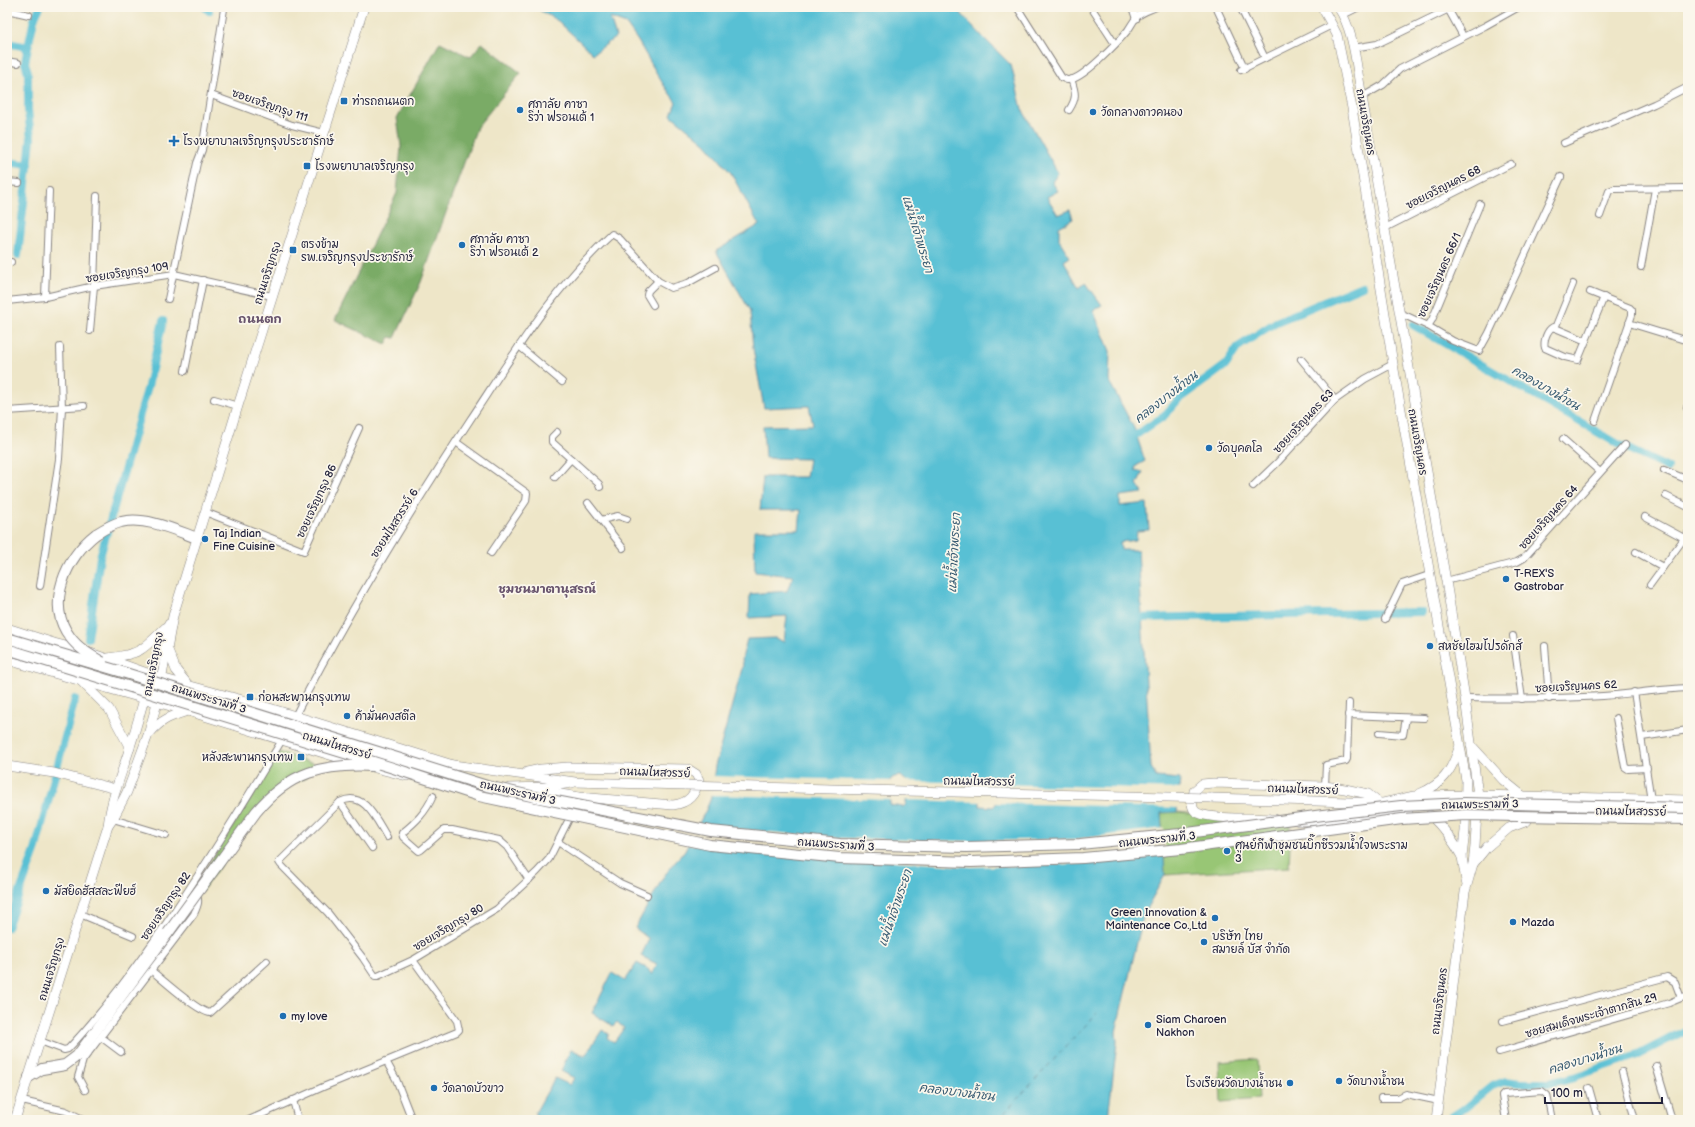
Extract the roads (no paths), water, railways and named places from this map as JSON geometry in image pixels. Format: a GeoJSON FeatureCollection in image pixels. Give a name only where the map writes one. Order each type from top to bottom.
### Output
{"type":"FeatureCollection","features":[{"type":"Feature","properties":{"kind":"main road","name":"ถนนเจริญกรุง"},"geometry":{"type":"LineString","coordinates":[[111,822],[110,808],[145,700],[150,675],[171,620],[206,512],[272,296],[364,7]]}},
{"type":"Feature","properties":{"kind":"main road","name":"ถนนเจริญนคร"},"geometry":{"type":"LineString","coordinates":[[1322,7],[1337,35],[1352,108],[1393,364],[1466,780],[1462,857],[1467,884]]}},
{"type":"Feature","properties":{"kind":"main road","name":"ถนนเจริญนคร"},"geometry":{"type":"LineString","coordinates":[[1341,11],[1349,30],[1353,48],[1400,313],[1465,698],[1478,795],[1473,864],[1467,884],[1436,1120]]}},
{"type":"Feature","properties":{"kind":"main road"},"geometry":{"type":"LineString","coordinates":[[1393,364],[1408,359]]}},
{"type":"Feature","properties":{"kind":"main road"},"geometry":{"type":"LineString","coordinates":[[120,671],[76,645],[63,626],[60,608],[63,579],[76,554],[96,534],[123,521],[136,520],[147,522],[197,538]]}},
{"type":"Feature","properties":{"kind":"main road","name":"ถนนเจริญกรุง"},"geometry":{"type":"LineString","coordinates":[[15,1120],[80,914],[111,822],[134,777],[148,735],[157,703],[168,648],[171,620]]}},
{"type":"Feature","properties":{"kind":"main road"},"geometry":{"type":"LineString","coordinates":[[104,658],[126,656],[139,652],[171,620]]}},
{"type":"Feature","properties":{"kind":"main road"},"geometry":{"type":"LineString","coordinates":[[7,628],[85,651],[150,675]]}},
{"type":"Feature","properties":{"kind":"main road","name":"ถนนพระรามที่ 3"},"geometry":{"type":"LineString","coordinates":[[7,638],[120,671],[487,786],[540,798],[711,831],[840,844],[966,847],[1080,844],[1180,834],[1323,814],[1393,807],[1457,803],[1688,808]]}},
{"type":"Feature","properties":{"kind":"main road"},"geometry":{"type":"LineString","coordinates":[[42,670],[61,668],[65,661],[65,654],[54,643]]}},
{"type":"Feature","properties":{"kind":"main road"},"geometry":{"type":"LineString","coordinates":[[168,648],[176,670],[189,686]]}},
{"type":"Feature","properties":{"kind":"main road","name":"ถนนพระรามที่ 3"},"geometry":{"type":"LineString","coordinates":[[7,649],[390,767],[479,796],[710,845],[840,858],[971,862],[1082,858],[1181,849],[1402,819],[1466,815],[1688,819]]}},
{"type":"Feature","properties":{"kind":"main road"},"geometry":{"type":"LineString","coordinates":[[7,660],[145,700]]}},
{"type":"Feature","properties":{"kind":"main road","name":"ถนนมไหสวรรย์"},"geometry":{"type":"LineString","coordinates":[[150,675],[295,716],[453,765],[493,772],[575,782],[1381,803],[1414,796],[1466,795],[1688,800]]}},
{"type":"Feature","properties":{"kind":"main road"},"geometry":{"type":"LineString","coordinates":[[81,681],[109,709],[130,748]]}},
{"type":"Feature","properties":{"kind":"main road","name":"ถนนมไหสวรรย์"},"geometry":{"type":"LineString","coordinates":[[145,700],[188,711],[359,764],[426,780],[476,787],[527,788],[561,785],[575,782]]}},
{"type":"Feature","properties":{"kind":"main road"},"geometry":{"type":"LineString","coordinates":[[148,735],[159,723],[171,716],[188,711]]}},
{"type":"Feature","properties":{"kind":"main road"},"geometry":{"type":"LineString","coordinates":[[1471,745],[1503,780],[1524,797]]}},
{"type":"Feature","properties":{"kind":"main road"},"geometry":{"type":"LineString","coordinates":[[1414,796],[1428,791],[1447,776],[1460,747]]}},
{"type":"Feature","properties":{"kind":"main road"},"geometry":{"type":"LineString","coordinates":[[29,1077],[42,1069],[65,1065],[77,1056],[268,797],[281,786],[298,776],[317,770],[338,766],[357,765],[390,767]]}},
{"type":"Feature","properties":{"kind":"main road"},"geometry":{"type":"LineString","coordinates":[[7,766],[58,773],[116,789]]}},
{"type":"Feature","properties":{"kind":"main road"},"geometry":{"type":"LineString","coordinates":[[519,774],[542,769],[568,767],[688,769],[696,774],[699,780],[697,791],[690,799],[682,804],[673,805],[579,797],[527,788]]}},
{"type":"Feature","properties":{"kind":"main road"},"geometry":{"type":"LineString","coordinates":[[1381,803],[1368,794],[1325,786],[1202,784],[1194,791],[1192,806],[1195,812],[1219,817],[1258,817],[1313,822],[1351,820],[1408,811]]}},
{"type":"Feature","properties":{"kind":"main road","name":"ถนนมไหสวรรย์"},"geometry":{"type":"LineString","coordinates":[[1381,803],[1408,811],[1430,815],[1477,820],[1688,824]]}},
{"type":"Feature","properties":{"kind":"main road"},"geometry":{"type":"LineString","coordinates":[[1430,815],[1451,837],[1462,857]]}},
{"type":"Feature","properties":{"kind":"main road"},"geometry":{"type":"LineString","coordinates":[[1473,864],[1487,847],[1509,828],[1527,821]]}},
{"type":"Feature","properties":{"kind":"street"},"geometry":{"type":"LineString","coordinates":[[1017,7],[1062,78],[1066,80],[1071,80],[1087,70],[1107,53],[1140,15],[1156,7]]}},
{"type":"Feature","properties":{"kind":"street"},"geometry":{"type":"LineString","coordinates":[[1091,7],[1115,44]]}},
{"type":"Feature","properties":{"kind":"street"},"geometry":{"type":"LineString","coordinates":[[1132,7],[1136,19]]}},
{"type":"Feature","properties":{"kind":"street"},"geometry":{"type":"LineString","coordinates":[[1216,7],[1243,70],[1332,25]]}},
{"type":"Feature","properties":{"kind":"street"},"geometry":{"type":"LineString","coordinates":[[1240,7],[1266,58]]}},
{"type":"Feature","properties":{"kind":"street"},"geometry":{"type":"LineString","coordinates":[[1341,11],[1359,7]]}},
{"type":"Feature","properties":{"kind":"street"},"geometry":{"type":"LineString","coordinates":[[1362,97],[1383,84],[1400,69],[1519,7]]}},
{"type":"Feature","properties":{"kind":"street"},"geometry":{"type":"LineString","coordinates":[[1353,48],[1376,44],[1448,8],[1463,36]]}},
{"type":"Feature","properties":{"kind":"street"},"geometry":{"type":"LineString","coordinates":[[168,299],[197,163],[202,150],[224,9]]}},
{"type":"Feature","properties":{"kind":"street"},"geometry":{"type":"LineString","coordinates":[[7,10],[29,15]]}},
{"type":"Feature","properties":{"kind":"street"},"geometry":{"type":"LineString","coordinates":[[7,61],[18,63]]}},
{"type":"Feature","properties":{"kind":"street"},"geometry":{"type":"LineString","coordinates":[[1069,110],[1073,104],[1076,94],[1071,80]]}},
{"type":"Feature","properties":{"kind":"street"},"geometry":{"type":"LineString","coordinates":[[1564,142],[1654,104],[1688,87]]}},
{"type":"Feature","properties":{"kind":"street","name":"ซอยเจริญกรุง 111"},"geometry":{"type":"LineString","coordinates":[[211,95],[292,125],[324,133]]}},
{"type":"Feature","properties":{"kind":"street","name":"ซอยเจริญนคร 68"},"geometry":{"type":"LineString","coordinates":[[1385,228],[1511,164]]}},
{"type":"Feature","properties":{"kind":"street"},"geometry":{"type":"LineString","coordinates":[[1428,326],[1453,340],[1479,351],[1489,333],[1561,177]]}},
{"type":"Feature","properties":{"kind":"street"},"geometry":{"type":"LineString","coordinates":[[7,182],[19,183]]}},
{"type":"Feature","properties":{"kind":"street"},"geometry":{"type":"LineString","coordinates":[[1600,216],[1609,191],[1614,189],[1688,188]]}},
{"type":"Feature","properties":{"kind":"street"},"geometry":{"type":"LineString","coordinates":[[1641,267],[1655,189]]}},
{"type":"Feature","properties":{"kind":"street"},"geometry":{"type":"LineString","coordinates":[[45,297],[49,191]]}},
{"type":"Feature","properties":{"kind":"street"},"geometry":{"type":"LineString","coordinates":[[90,331],[94,286],[97,196]]}},
{"type":"Feature","properties":{"kind":"street","name":"ซอยเจริญนคร 66/1"},"geometry":{"type":"LineString","coordinates":[[1400,313],[1428,326],[1437,309],[1480,204]]}},
{"type":"Feature","properties":{"kind":"street","name":"ซอยมไหสวรรย์ 6"},"geometry":{"type":"LineString","coordinates":[[295,716],[344,623],[456,442],[541,314],[598,246],[612,234],[620,240],[658,281]]}},
{"type":"Feature","properties":{"kind":"street"},"geometry":{"type":"LineString","coordinates":[[653,305],[648,295],[648,291],[658,281],[671,288],[678,287],[715,268]]}},
{"type":"Feature","properties":{"kind":"street","name":"ซอยเจริญกรุง 109"},"geometry":{"type":"LineString","coordinates":[[7,301],[45,297],[94,286],[174,274],[272,296]]}},
{"type":"Feature","properties":{"kind":"street"},"geometry":{"type":"LineString","coordinates":[[185,371],[203,280]]}},
{"type":"Feature","properties":{"kind":"street"},"geometry":{"type":"LineString","coordinates":[[1555,328],[1573,284]]}},
{"type":"Feature","properties":{"kind":"street"},"geometry":{"type":"LineString","coordinates":[[1590,292],[1632,309],[1632,315],[1595,421]]}},
{"type":"Feature","properties":{"kind":"street"},"geometry":{"type":"LineString","coordinates":[[1586,341],[1553,327],[1549,330],[1544,346],[1565,358],[1578,360],[1586,341],[1604,297]]}},
{"type":"Feature","properties":{"kind":"street"},"geometry":{"type":"LineString","coordinates":[[1629,323],[1688,341]]}},
{"type":"Feature","properties":{"kind":"street"},"geometry":{"type":"LineString","coordinates":[[519,346],[562,382]]}},
{"type":"Feature","properties":{"kind":"street"},"geometry":{"type":"LineString","coordinates":[[40,586],[59,459],[62,408],[60,347]]}},
{"type":"Feature","properties":{"kind":"street"},"geometry":{"type":"LineString","coordinates":[[1301,359],[1335,400]]}},
{"type":"Feature","properties":{"kind":"street","name":"ซอยเจริญนคร 63"},"geometry":{"type":"LineString","coordinates":[[1253,486],[1277,463],[1335,400],[1365,379],[1393,364]]}},
{"type":"Feature","properties":{"kind":"street"},"geometry":{"type":"LineString","coordinates":[[214,399],[238,406]]}},
{"type":"Feature","properties":{"kind":"street"},"geometry":{"type":"LineString","coordinates":[[7,411],[84,406]]}},
{"type":"Feature","properties":{"kind":"street","name":"ซอยเจริญกรุง 86"},"geometry":{"type":"LineString","coordinates":[[206,512],[304,551],[359,428]]}},
{"type":"Feature","properties":{"kind":"street"},"geometry":{"type":"LineString","coordinates":[[557,432],[552,437],[552,442],[600,487]]}},
{"type":"Feature","properties":{"kind":"street"},"geometry":{"type":"LineString","coordinates":[[1563,440],[1600,472]]}},
{"type":"Feature","properties":{"kind":"street"},"geometry":{"type":"LineString","coordinates":[[456,442],[527,493],[526,501],[491,554]]}},
{"type":"Feature","properties":{"kind":"street","name":"ซอยเจริญนคร 64"},"geometry":{"type":"LineString","coordinates":[[1446,581],[1517,562],[1524,558],[1577,501],[1600,472],[1624,447]]}},
{"type":"Feature","properties":{"kind":"street"},"geometry":{"type":"LineString","coordinates":[[555,477],[571,459]]}},
{"type":"Feature","properties":{"kind":"street"},"geometry":{"type":"LineString","coordinates":[[1664,470],[1688,480]]}},
{"type":"Feature","properties":{"kind":"street"},"geometry":{"type":"LineString","coordinates":[[1666,496],[1688,507]]}},
{"type":"Feature","properties":{"kind":"street"},"geometry":{"type":"LineString","coordinates":[[588,503],[623,548]]}},
{"type":"Feature","properties":{"kind":"street"},"geometry":{"type":"LineString","coordinates":[[601,520],[618,516],[627,519]]}},
{"type":"Feature","properties":{"kind":"street"},"geometry":{"type":"LineString","coordinates":[[1644,518],[1684,538]]}},
{"type":"Feature","properties":{"kind":"street"},"geometry":{"type":"LineString","coordinates":[[1650,586],[1688,532]]}},
{"type":"Feature","properties":{"kind":"street"},"geometry":{"type":"LineString","coordinates":[[1636,552],[1663,567]]}},
{"type":"Feature","properties":{"kind":"street"},"geometry":{"type":"LineString","coordinates":[[1385,619],[1389,608],[1402,584],[1429,575]]}},
{"type":"Feature","properties":{"kind":"street"},"geometry":{"type":"LineString","coordinates":[[1513,636],[1522,699]]}},
{"type":"Feature","properties":{"kind":"street"},"geometry":{"type":"LineString","coordinates":[[1545,646],[1549,699]]}},
{"type":"Feature","properties":{"kind":"street","name":"ซอยเจริญนคร 62"},"geometry":{"type":"LineString","coordinates":[[1465,698],[1549,699],[1604,696],[1688,688]]}},
{"type":"Feature","properties":{"kind":"street"},"geometry":{"type":"LineString","coordinates":[[1634,692],[1651,800]]}},
{"type":"Feature","properties":{"kind":"street"},"geometry":{"type":"LineString","coordinates":[[1325,786],[1326,765],[1346,761],[1347,759],[1349,703]]}},
{"type":"Feature","properties":{"kind":"street"},"geometry":{"type":"LineString","coordinates":[[1348,715],[1424,718]]}},
{"type":"Feature","properties":{"kind":"street"},"geometry":{"type":"LineString","coordinates":[[1380,732],[1403,735],[1406,718]]}},
{"type":"Feature","properties":{"kind":"street"},"geometry":{"type":"LineString","coordinates":[[1616,718],[1625,767],[1628,769],[1647,768]]}},
{"type":"Feature","properties":{"kind":"street"},"geometry":{"type":"LineString","coordinates":[[1642,737],[1688,730]]}},
{"type":"Feature","properties":{"kind":"street","name":"ซอยเจริญกรุง 82"},"geometry":{"type":"LineString","coordinates":[[40,1041],[64,1050],[68,1050],[89,1027],[126,980],[191,887],[234,820],[282,740]]}},
{"type":"Feature","properties":{"kind":"street"},"geometry":{"type":"LineString","coordinates":[[433,796],[429,806],[422,816],[402,833],[404,838],[419,851],[444,830],[452,830],[499,840],[507,847],[529,880]]}},
{"type":"Feature","properties":{"kind":"street","name":"ซอยเจริญกรุง 80"},"geometry":{"type":"LineString","coordinates":[[249,1120],[459,1030],[457,1021],[413,960],[488,915],[529,880],[549,859],[579,797]]}},
{"type":"Feature","properties":{"kind":"street"},"geometry":{"type":"LineString","coordinates":[[387,837],[371,811],[363,802],[347,799],[340,802],[280,862],[325,910],[363,958],[375,976],[413,960]]}},
{"type":"Feature","properties":{"kind":"street"},"geometry":{"type":"LineString","coordinates":[[340,802],[372,848]]}},
{"type":"Feature","properties":{"kind":"street"},"geometry":{"type":"LineString","coordinates":[[111,822],[166,835]]}},
{"type":"Feature","properties":{"kind":"street"},"geometry":{"type":"LineString","coordinates":[[558,842],[620,883],[647,895]]}},
{"type":"Feature","properties":{"kind":"street"},"geometry":{"type":"LineString","coordinates":[[85,1090],[78,1077],[83,1060],[194,914],[199,904],[199,899],[196,892],[191,887]]}},
{"type":"Feature","properties":{"kind":"street"},"geometry":{"type":"LineString","coordinates":[[80,914],[133,936]]}},
{"type":"Feature","properties":{"kind":"street"},"geometry":{"type":"LineString","coordinates":[[152,971],[205,1012],[210,1013],[267,961]]}},
{"type":"Feature","properties":{"kind":"street"},"geometry":{"type":"LineString","coordinates":[[1503,1021],[1667,977],[1675,982],[1681,998]]}},
{"type":"Feature","properties":{"kind":"street","name":"ซอยสมเด็จพระเจ้าตากสิน 29"},"geometry":{"type":"LineString","coordinates":[[1498,1052],[1669,1003],[1688,995]]}},
{"type":"Feature","properties":{"kind":"street"},"geometry":{"type":"LineString","coordinates":[[101,1037],[121,1052]]}},
{"type":"Feature","properties":{"kind":"street"},"geometry":{"type":"LineString","coordinates":[[386,1061],[396,1079],[412,1120]]}},
{"type":"Feature","properties":{"kind":"street"},"geometry":{"type":"LineString","coordinates":[[1656,1066],[1672,1120]]}},
{"type":"Feature","properties":{"kind":"street"},"geometry":{"type":"LineString","coordinates":[[1622,1072],[1635,1120]]}},
{"type":"Feature","properties":{"kind":"street"},"geometry":{"type":"LineString","coordinates":[[1589,1088],[1598,1120]]}},
{"type":"Feature","properties":{"kind":"street"},"geometry":{"type":"LineString","coordinates":[[1506,1120],[1502,1096],[1504,1094],[1542,1091],[1547,1095],[1552,1120]]}},
{"type":"Feature","properties":{"kind":"street"},"geometry":{"type":"LineString","coordinates":[[1381,1098],[1398,1098],[1406,1094],[1438,1103]]}},
{"type":"Feature","properties":{"kind":"street"},"geometry":{"type":"LineString","coordinates":[[293,1100],[298,1120]]}},
{"type":"Feature","properties":{"kind":"street"},"geometry":{"type":"LineString","coordinates":[[22,1101],[66,1111],[85,1120]]}},
{"type":"Feature","properties":{"kind":"water","name":"แม่น้ำเจ้าพระยา"},"geometry":{"type":"Polygon","coordinates":[[[534,7],[955,7],[1011,65],[1022,109],[1058,173],[1052,182],[1058,191],[1047,197],[1058,215],[1070,210],[1073,219],[1059,227],[1059,240],[1070,257],[1064,261],[1079,288],[1086,283],[1102,305],[1093,310],[1110,351],[1109,381],[1134,428],[1145,461],[1136,466],[1135,470],[1143,472],[1137,484],[1143,493],[1120,496],[1120,506],[1147,503],[1149,530],[1137,531],[1136,540],[1120,542],[1121,550],[1138,550],[1151,767],[1156,777],[1180,779],[1177,812],[1161,813],[1165,875],[1144,913],[1116,1032],[1117,1042],[1108,1118],[1106,1120],[538,1120],[535,1113],[555,1078],[570,1085],[574,1078],[561,1071],[571,1049],[585,1056],[602,1030],[609,1034],[607,1038],[614,1042],[624,1028],[617,1022],[613,1026],[592,1013],[612,973],[625,981],[637,963],[648,969],[652,975],[657,964],[641,956],[649,939],[635,928],[664,876],[685,850],[711,798],[715,766],[743,665],[742,659],[747,639],[775,638],[784,642],[787,616],[749,618],[750,594],[787,591],[793,576],[755,572],[754,530],[799,530],[801,510],[760,510],[763,477],[806,477],[809,459],[765,458],[763,426],[813,425],[809,406],[764,408],[753,348],[750,311],[716,251],[759,225],[731,173],[705,143],[671,115],[676,102],[663,84],[638,41],[626,24],[610,18],[616,37],[593,54],[558,21],[534,7]],[[900,776],[894,777],[890,780],[890,805],[903,807],[906,804],[907,781],[900,776]],[[984,777],[980,781],[980,806],[993,807],[996,804],[997,781],[990,777],[984,777]]]}},
{"type":"Feature","properties":{"kind":"waterway"},"geometry":{"type":"LineString","coordinates":[[18,255],[31,139],[28,110],[28,72],[25,63],[34,19],[40,7]]}},
{"type":"Feature","properties":{"kind":"waterway"},"geometry":{"type":"LineString","coordinates":[[205,7],[209,11]]}},
{"type":"Feature","properties":{"kind":"waterway"},"geometry":{"type":"LineString","coordinates":[[7,43],[28,47]]}},
{"type":"Feature","properties":{"kind":"waterway"},"geometry":{"type":"LineString","coordinates":[[7,162],[29,165]]}},
{"type":"Feature","properties":{"kind":"waterway","name":"คลองบางน้ำชน"},"geometry":{"type":"LineString","coordinates":[[1126,437],[1136,435],[1164,416],[1177,401],[1226,365],[1238,347],[1276,322],[1362,286]]}},
{"type":"Feature","properties":{"kind":"waterway"},"geometry":{"type":"LineString","coordinates":[[88,638],[100,557],[148,386],[163,321]]}},
{"type":"Feature","properties":{"kind":"waterway","name":"คลองบางน้ำชน"},"geometry":{"type":"LineString","coordinates":[[1413,325],[1618,444],[1668,468]]}},
{"type":"Feature","properties":{"kind":"waterway"},"geometry":{"type":"LineString","coordinates":[[1133,618],[1422,612]]}},
{"type":"Feature","properties":{"kind":"waterway"},"geometry":{"type":"LineString","coordinates":[[7,927],[35,851],[75,699]]}},
{"type":"Feature","properties":{"kind":"waterway","name":"คลองบางน้ำชน"},"geometry":{"type":"LineString","coordinates":[[1447,1120],[1465,1108],[1492,1086],[1506,1081],[1520,1083],[1550,1083],[1574,1077],[1638,1055],[1688,1029]]}},
{"type":"Feature","properties":{"kind":"place","name":"ท่ารถถนนตก"},"geometry":{"type":"Point","coordinates":[344,101]}},
{"type":"Feature","properties":{"kind":"place","name":"ศุภาลัย คาซา ริว่า ฟรอนเต้ 1"},"geometry":{"type":"Point","coordinates":[520,110]}},
{"type":"Feature","properties":{"kind":"place","name":"วัดกลางดาวคนอง"},"geometry":{"type":"Point","coordinates":[1093,112]}},
{"type":"Feature","properties":{"kind":"place","name":"โรงพยาบาลเจริญกรุงประชารักษ์"},"geometry":{"type":"Point","coordinates":[174,141]}},
{"type":"Feature","properties":{"kind":"place","name":"โรงพยาบาลเจริญกรุง"},"geometry":{"type":"Point","coordinates":[307,166]}},
{"type":"Feature","properties":{"kind":"place","name":"ศุภาลัย คาซา ริว่า ฟรอนเต้ 2"},"geometry":{"type":"Point","coordinates":[462,245]}},
{"type":"Feature","properties":{"kind":"place","name":"ตรงข้าม รพ.เจริญกรุงประชารักษ์"},"geometry":{"type":"Point","coordinates":[293,250]}},
{"type":"Feature","properties":{"kind":"place","name":"วัดบุคคโล"},"geometry":{"type":"Point","coordinates":[1209,448]}},
{"type":"Feature","properties":{"kind":"place","name":"Taj Indian Fine Cuisine"},"geometry":{"type":"Point","coordinates":[205,539]}},
{"type":"Feature","properties":{"kind":"place","name":"T-REX'S Gastrobar"},"geometry":{"type":"Point","coordinates":[1506,579]}},
{"type":"Feature","properties":{"kind":"place","name":"สหชัยโฮมโปรดักส์"},"geometry":{"type":"Point","coordinates":[1430,646]}},
{"type":"Feature","properties":{"kind":"place","name":"ก่อนสะพานกรุงเทพ"},"geometry":{"type":"Point","coordinates":[250,697]}},
{"type":"Feature","properties":{"kind":"place","name":"ค้ามั่นคงสตีล"},"geometry":{"type":"Point","coordinates":[347,716]}},
{"type":"Feature","properties":{"kind":"place","name":"หลังสะพานกรุงเทพ"},"geometry":{"type":"Point","coordinates":[301,757]}},
{"type":"Feature","properties":{"kind":"place","name":"ศูนย์กีฬาชุมชนบิ๊กซีรวมน้ำใจพระราม 3"},"geometry":{"type":"Point","coordinates":[1227,851]}},
{"type":"Feature","properties":{"kind":"place","name":"มัสยิดฮัสสละฟียฮ์"},"geometry":{"type":"Point","coordinates":[46,891]}},
{"type":"Feature","properties":{"kind":"place","name":"Green Innovation & Maintenance Co.,Ltd"},"geometry":{"type":"Point","coordinates":[1215,918]}},
{"type":"Feature","properties":{"kind":"place","name":"Mazda"},"geometry":{"type":"Point","coordinates":[1513,922]}},
{"type":"Feature","properties":{"kind":"place","name":"บริษัท ไทย สมายล์ บัส จำกัด"},"geometry":{"type":"Point","coordinates":[1204,942]}},
{"type":"Feature","properties":{"kind":"place","name":"my love"},"geometry":{"type":"Point","coordinates":[283,1016]}},
{"type":"Feature","properties":{"kind":"place","name":"Siam Charoen Nakhon"},"geometry":{"type":"Point","coordinates":[1148,1025]}},
{"type":"Feature","properties":{"kind":"place","name":"วัดบางน้ำชน"},"geometry":{"type":"Point","coordinates":[1339,1081]}},
{"type":"Feature","properties":{"kind":"place","name":"โรงเรียนวัดบางน้ำชน"},"geometry":{"type":"Point","coordinates":[1290,1083]}},
{"type":"Feature","properties":{"kind":"place","name":"วัดลาดบัวขาว"},"geometry":{"type":"Point","coordinates":[434,1088]}},
{"type":"Feature","properties":{"kind":"district","name":"ถนนตก"},"geometry":{"type":"Point","coordinates":[260,319]}},
{"type":"Feature","properties":{"kind":"district","name":"ชุมชนมาตานุสรณ์"},"geometry":{"type":"Point","coordinates":[547,589]}}]}
